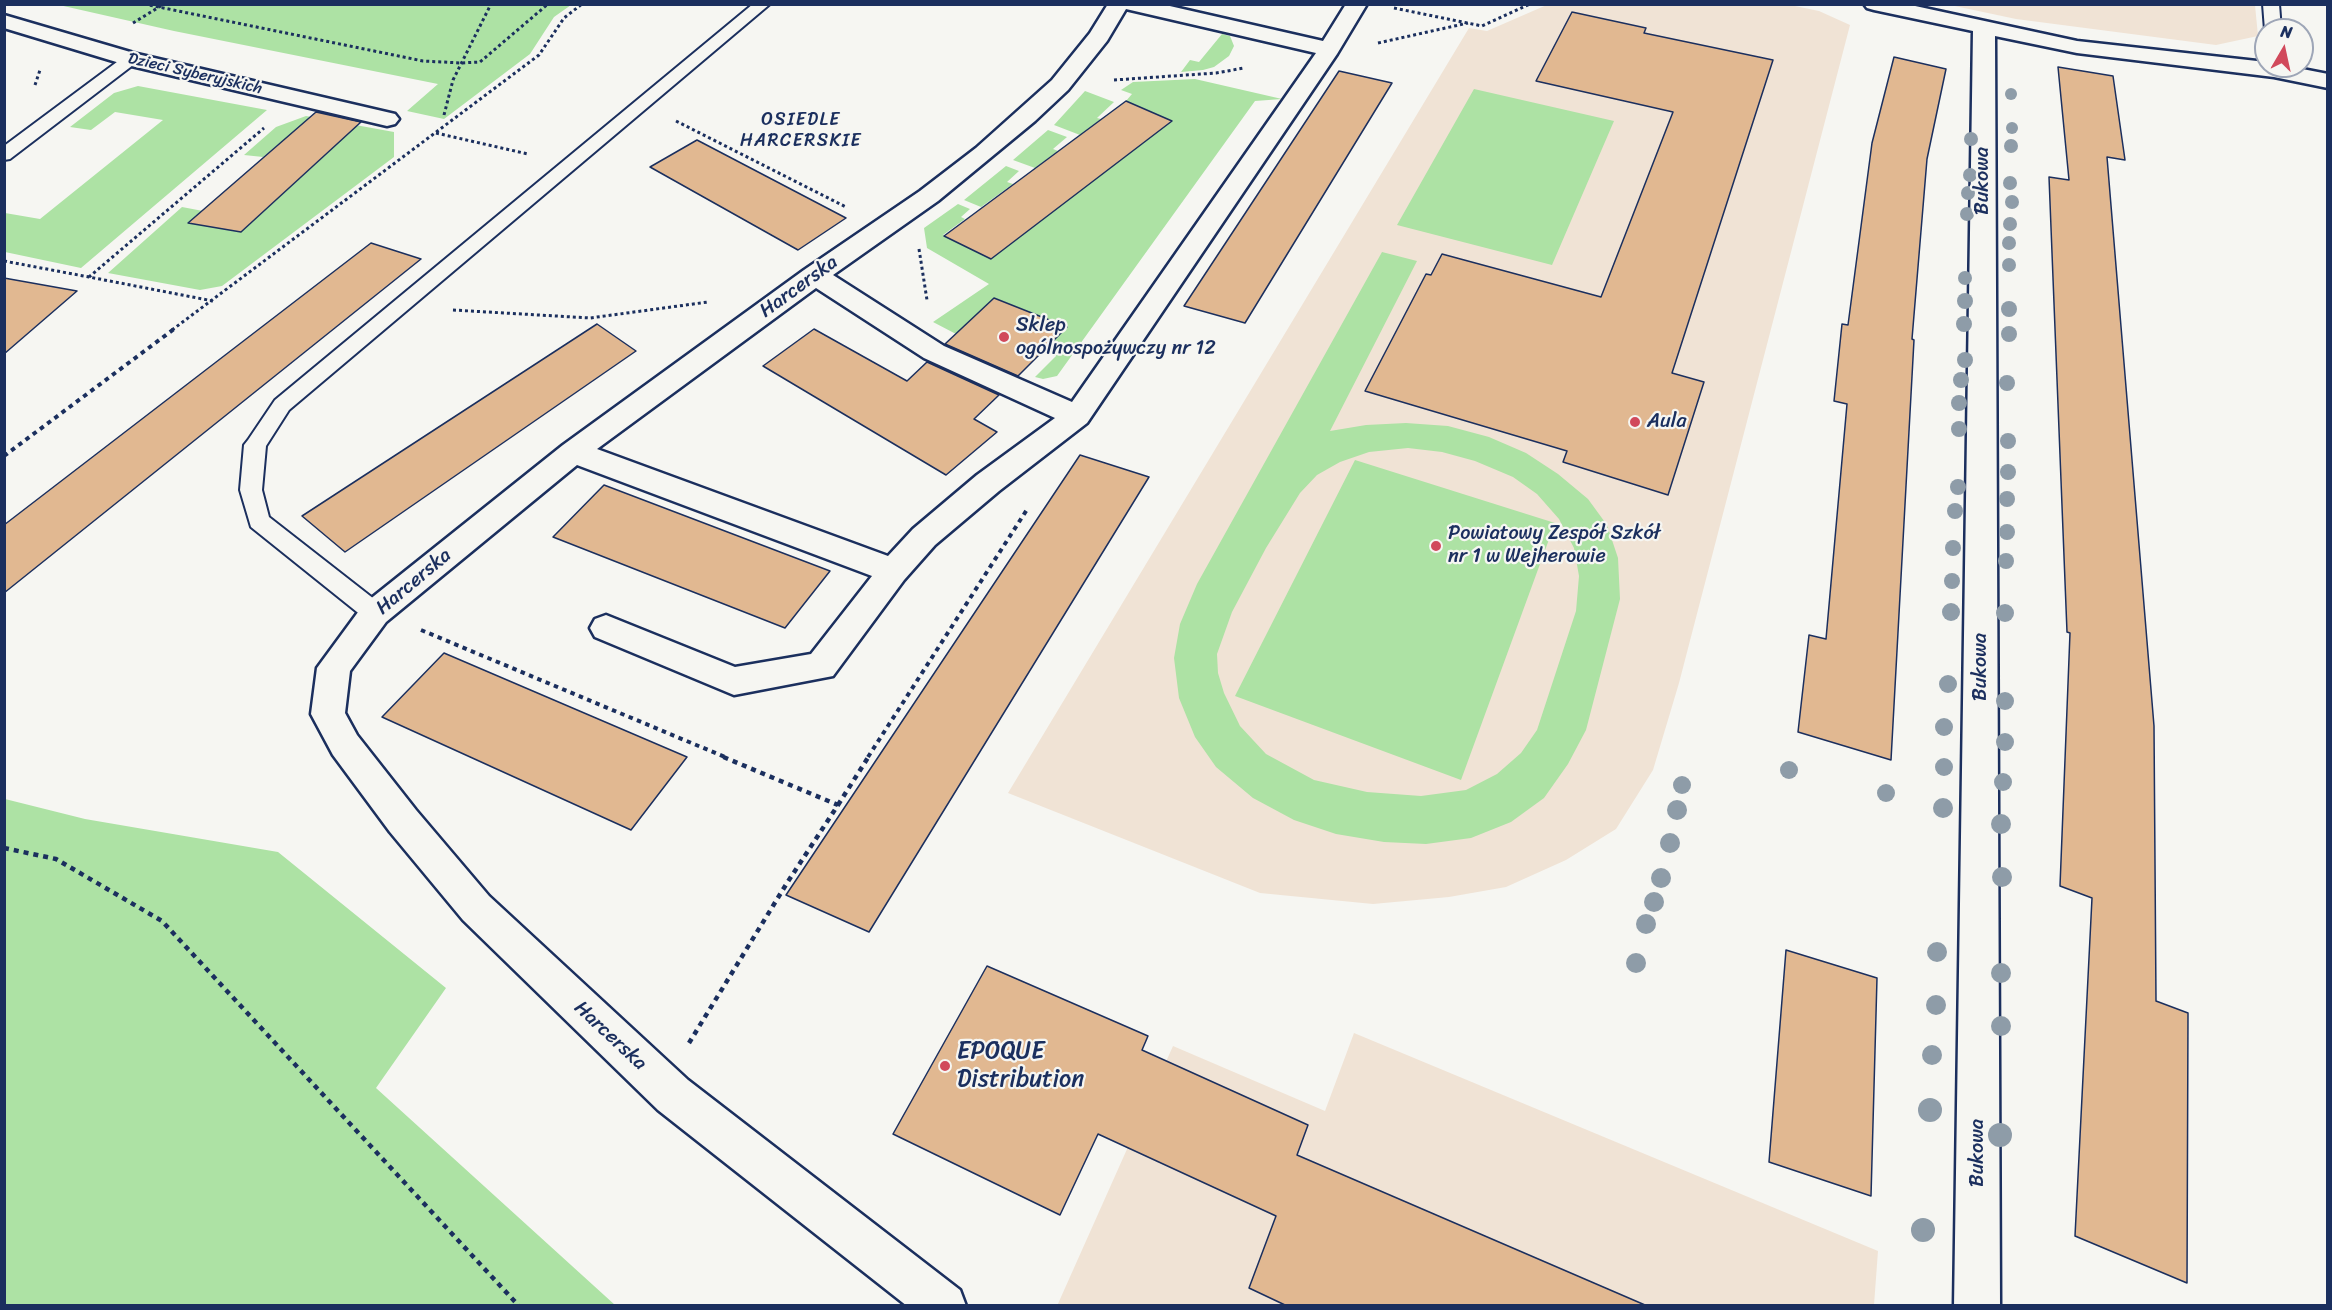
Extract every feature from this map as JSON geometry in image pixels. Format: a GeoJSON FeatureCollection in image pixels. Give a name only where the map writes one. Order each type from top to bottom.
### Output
{"type":"FeatureCollection","features":[{"type":"Feature","properties":{"kind":"street","name":"Harcerska"},"geometry":{"type":"LineString","coordinates":[[944,1305],[673,1095],[476,908],[403,821],[345,745],[328,714],[334,668],[375,614],[573,452],[813,276],[929,196],[1028,116],[1065,79],[1100,36],[1119,4]]}},
{"type":"Feature","properties":{"kind":"street"},"geometry":{"type":"LineString","coordinates":[[1131,4],[1329,49]]}},
{"type":"Feature","properties":{"kind":"street"},"geometry":{"type":"LineString","coordinates":[[606,628],[734,681],[821,666],[893,571],[924,537],[979,491],[1077,416],[1329,49],[1357,4]]}},
{"type":"Feature","properties":{"kind":"street"},"geometry":{"type":"LineString","coordinates":[[1874,4],[2077,47],[2254,66]]}},
{"type":"Feature","properties":{"kind":"street","name":"Dzieci Syberyjskich"},"geometry":{"type":"LineString","coordinates":[[4,21],[131,59],[387,119]]}},
{"type":"Feature","properties":{"kind":"street","name":"Bukowa"},"geometry":{"type":"LineString","coordinates":[[1977,1305],[1984,28]]}},
{"type":"Feature","properties":{"kind":"street"},"geometry":{"type":"LineString","coordinates":[[813,276],[834,286],[934,352],[1077,416]]}},
{"type":"Feature","properties":{"kind":"street"},"geometry":{"type":"LineString","coordinates":[[573,452],[893,571]]}},
{"type":"Feature","properties":{"kind":"lane"},"geometry":{"type":"LineString","coordinates":[[375,614],[259,521],[251,490],[255,445],[282,405],[763,4]]}},
{"type":"Feature","properties":{"kind":"lane"},"geometry":{"type":"LineString","coordinates":[[4,156],[131,59]]}},
{"type":"Feature","properties":{"kind":"path"},"geometry":{"type":"LineString","coordinates":[[144,4],[423,61],[461,63],[480,62],[548,4]]}},
{"type":"Feature","properties":{"kind":"path"},"geometry":{"type":"LineString","coordinates":[[444,115],[453,80],[491,4]]}},
{"type":"Feature","properties":{"kind":"path"},"geometry":{"type":"LineString","coordinates":[[4,456],[539,55],[564,18],[582,4]]}},
{"type":"Feature","properties":{"kind":"path"},"geometry":{"type":"LineString","coordinates":[[1390,7],[1482,26],[1530,4]]}},
{"type":"Feature","properties":{"kind":"path"},"geometry":{"type":"LineString","coordinates":[[635,110],[672,119],[848,207]]}},
{"type":"Feature","properties":{"kind":"path"},"geometry":{"type":"LineString","coordinates":[[89,277],[269,123]]}},
{"type":"Feature","properties":{"kind":"path"},"geometry":{"type":"LineString","coordinates":[[436,132],[534,155]]}},
{"type":"Feature","properties":{"kind":"path"},"geometry":{"type":"LineString","coordinates":[[918,238],[934,352]]}},
{"type":"Feature","properties":{"kind":"path"},"geometry":{"type":"LineString","coordinates":[[6,263],[213,301]]}},
{"type":"Feature","properties":{"kind":"path"},"geometry":{"type":"LineString","coordinates":[[398,307],[590,318],[718,301]]}},
{"type":"Feature","properties":{"kind":"path"},"geometry":{"type":"LineString","coordinates":[[412,626],[838,805],[786,883],[686,1046]]}},
{"type":"Feature","properties":{"kind":"path"},"geometry":{"type":"LineString","coordinates":[[4,848],[56,859],[162,921],[519,1305]]}},
{"type":"Feature","properties":{"kind":"shaded area","name":"Powiatowy Zespół Szkół nr 1 w Wejherowie"},"geometry":{"type":"Polygon","coordinates":[[[1549,4],[1790,5],[1819,11],[1850,25],[1679,683],[1653,770],[1616,829],[1566,860],[1506,887],[1449,897],[1373,904],[1260,893],[1008,793],[1469,28],[1487,31],[1549,4]]]}},
{"type":"Feature","properties":{"kind":"shaded area"},"geometry":{"type":"Polygon","coordinates":[[[1950,5],[2255,5],[2256,18],[2254,18],[2254,37],[2216,45],[2016,19],[1950,5]]]}},
{"type":"Feature","properties":{"kind":"shaded area"},"geometry":{"type":"Polygon","coordinates":[[[1354,1033],[1878,1251],[1874,1305],[1057,1306],[1173,1046],[1325,1111],[1354,1033]]]}},
{"type":"Feature","properties":{"kind":"green space"},"geometry":{"type":"Polygon","coordinates":[[[59,5],[571,5],[554,17],[530,54],[444,119],[407,111],[438,84],[174,31],[59,5]]]}},
{"type":"Feature","properties":{"kind":"green space"},"geometry":{"type":"Polygon","coordinates":[[[1222,34],[1230,36],[1234,46],[1229,56],[1214,67],[1181,72],[1190,60],[1199,62],[1222,34]]]}},
{"type":"Feature","properties":{"kind":"green space"},"geometry":{"type":"Polygon","coordinates":[[[1195,79],[1282,99],[1255,101],[1057,376],[1043,379],[1035,377],[1056,356],[1044,349],[1066,327],[995,298],[956,334],[933,322],[989,284],[927,248],[924,228],[958,204],[970,209],[961,217],[965,219],[943,235],[991,258],[1132,94],[1121,90],[1133,82],[1195,79]]]}},
{"type":"Feature","properties":{"kind":"green space"},"geometry":{"type":"Polygon","coordinates":[[[138,86],[267,110],[81,268],[5,252],[5,213],[40,219],[163,120],[115,112],[91,130],[70,127],[114,93],[138,86]]]}},
{"type":"Feature","properties":{"kind":"green space"},"geometry":{"type":"Polygon","coordinates":[[[1474,89],[1614,121],[1552,265],[1397,225],[1474,89]]]}},
{"type":"Feature","properties":{"kind":"green space"},"geometry":{"type":"Polygon","coordinates":[[[1085,91],[1114,102],[1097,118],[1101,119],[1080,135],[1054,125],[1085,91]]]}},
{"type":"Feature","properties":{"kind":"green space"},"geometry":{"type":"Polygon","coordinates":[[[306,116],[394,132],[394,157],[222,286],[200,290],[108,273],[182,207],[203,211],[189,223],[241,232],[331,150],[281,142],[263,157],[244,155],[276,127],[306,116]]]}},
{"type":"Feature","properties":{"kind":"green space"},"geometry":{"type":"Polygon","coordinates":[[[1048,130],[1067,137],[1053,149],[1058,151],[1035,168],[1013,160],[1048,130]]]}},
{"type":"Feature","properties":{"kind":"green space"},"geometry":{"type":"Polygon","coordinates":[[[1006,166],[1019,171],[1007,182],[1013,184],[981,207],[964,200],[1006,166]]]}},
{"type":"Feature","properties":{"kind":"green space"},"geometry":{"type":"Polygon","coordinates":[[[1382,252],[1417,261],[1330,431],[1366,425],[1406,423],[1448,426],[1489,437],[1526,453],[1558,474],[1588,499],[1607,525],[1618,558],[1620,599],[1586,730],[1568,764],[1544,798],[1511,822],[1471,838],[1426,844],[1384,842],[1336,834],[1294,820],[1253,798],[1216,767],[1195,737],[1179,698],[1174,658],[1180,624],[1197,584],[1382,252]],[[1408,448],[1369,452],[1340,462],[1317,475],[1300,493],[1266,548],[1232,612],[1217,654],[1218,673],[1224,693],[1240,726],[1266,754],[1314,780],[1367,792],[1421,796],[1466,790],[1497,774],[1521,753],[1537,730],[1576,611],[1579,576],[1574,548],[1559,519],[1537,494],[1513,477],[1475,461],[1442,452],[1408,448]]]}},
{"type":"Feature","properties":{"kind":"green space"},"geometry":{"type":"Polygon","coordinates":[[[1355,460],[1555,523],[1461,780],[1235,696],[1355,460]]]}},
{"type":"Feature","properties":{"kind":"green space"},"geometry":{"type":"Polygon","coordinates":[[[5,799],[85,819],[278,852],[446,988],[376,1088],[615,1305],[5,1305],[5,799]]]}},
{"type":"Feature","properties":{"kind":"building"},"geometry":{"type":"Polygon","coordinates":[[[1572,12],[1646,28],[1644,33],[1773,60],[1672,373],[1704,382],[1668,495],[1563,462],[1567,451],[1365,391],[1426,274],[1431,275],[1442,254],[1601,297],[1673,112],[1536,81],[1572,12]]]}},
{"type":"Feature","properties":{"kind":"building"},"geometry":{"type":"Polygon","coordinates":[[[1894,57],[1946,69],[1927,159],[1912,339],[1914,340],[1891,760],[1798,732],[1809,635],[1826,639],[1847,404],[1834,401],[1842,324],[1848,325],[1872,143],[1894,57]]]}},
{"type":"Feature","properties":{"kind":"building"},"geometry":{"type":"Polygon","coordinates":[[[2058,67],[2113,76],[2125,160],[2107,157],[2154,726],[2156,1001],[2188,1013],[2187,1283],[2075,1236],[2092,898],[2060,886],[2070,633],[2067,632],[2049,177],[2069,180],[2058,67]]]}},
{"type":"Feature","properties":{"kind":"building"},"geometry":{"type":"Polygon","coordinates":[[[1339,71],[1392,83],[1245,323],[1184,306],[1339,71]]]}},
{"type":"Feature","properties":{"kind":"building"},"geometry":{"type":"Polygon","coordinates":[[[1126,101],[1172,121],[991,259],[944,236],[1126,101]]]}},
{"type":"Feature","properties":{"kind":"building"},"geometry":{"type":"Polygon","coordinates":[[[316,112],[361,122],[241,232],[188,223],[316,112]]]}},
{"type":"Feature","properties":{"kind":"building"},"geometry":{"type":"Polygon","coordinates":[[[697,140],[846,218],[798,250],[650,167],[697,140]]]}},
{"type":"Feature","properties":{"kind":"building"},"geometry":{"type":"Polygon","coordinates":[[[371,243],[421,259],[4,593],[4,525],[371,243]]]}},
{"type":"Feature","properties":{"kind":"building"},"geometry":{"type":"Polygon","coordinates":[[[4,278],[77,291],[4,354],[4,278]]]}},
{"type":"Feature","properties":{"kind":"building","name":"Sklep ogólnospożywczy nr 12"},"geometry":{"type":"Polygon","coordinates":[[[994,298],[1067,327],[1018,376],[945,344],[994,298]]]}},
{"type":"Feature","properties":{"kind":"building"},"geometry":{"type":"Polygon","coordinates":[[[597,324],[636,351],[345,552],[302,516],[597,324]]]}},
{"type":"Feature","properties":{"kind":"building"},"geometry":{"type":"Polygon","coordinates":[[[814,329],[907,381],[927,362],[999,395],[974,419],[997,432],[946,475],[763,366],[814,329]]]}},
{"type":"Feature","properties":{"kind":"building"},"geometry":{"type":"Polygon","coordinates":[[[1080,455],[1149,477],[869,932],[786,895],[1080,455]]]}},
{"type":"Feature","properties":{"kind":"building"},"geometry":{"type":"Polygon","coordinates":[[[604,485],[830,571],[785,628],[553,537],[604,485]]]}},
{"type":"Feature","properties":{"kind":"building"},"geometry":{"type":"Polygon","coordinates":[[[444,653],[687,757],[631,830],[382,717],[444,653]]]}},
{"type":"Feature","properties":{"kind":"building"},"geometry":{"type":"Polygon","coordinates":[[[1786,950],[1877,978],[1871,1196],[1769,1162],[1786,950]]]}},
{"type":"Feature","properties":{"kind":"building"},"geometry":{"type":"Polygon","coordinates":[[[987,966],[1148,1036],[1142,1050],[1308,1125],[1297,1155],[1645,1305],[1285,1305],[1249,1288],[1276,1216],[1098,1134],[1060,1215],[893,1134],[987,966]]]}},
{"type":"Feature","properties":{"kind":"place","name":"Sklep ogólnospożywczy nr 12"},"geometry":{"type":"Point","coordinates":[1004,337]}},
{"type":"Feature","properties":{"kind":"place","name":"Aula"},"geometry":{"type":"Point","coordinates":[1635,422]}},
{"type":"Feature","properties":{"kind":"place","name":"Powiatowy Zespół Szkół nr 1 w Wejherowie"},"geometry":{"type":"Point","coordinates":[1436,546]}},
{"type":"Feature","properties":{"kind":"place","name":"EPOQUE Distribution"},"geometry":{"type":"Point","coordinates":[945,1066]}},
{"type":"Feature","properties":{"kind":"district","name":"OSIEDLE HARCERSKIE"},"geometry":{"type":"Point","coordinates":[801,130]}}]}
